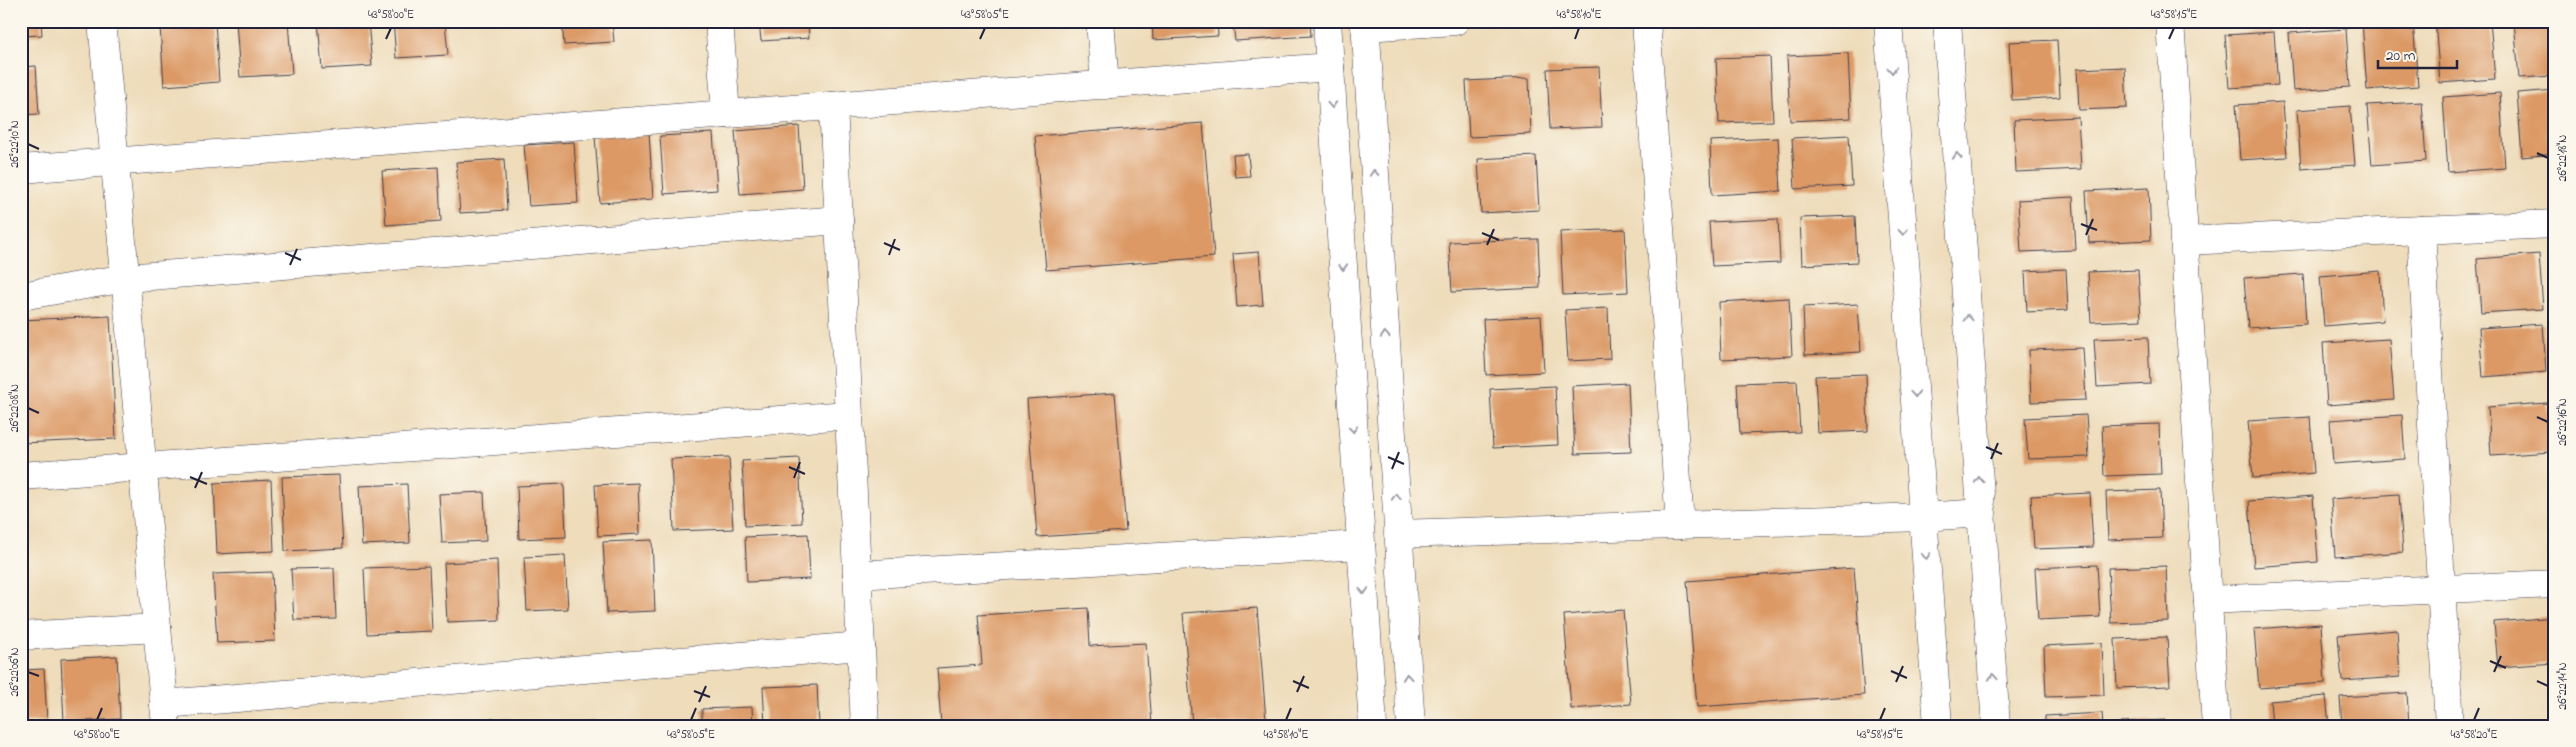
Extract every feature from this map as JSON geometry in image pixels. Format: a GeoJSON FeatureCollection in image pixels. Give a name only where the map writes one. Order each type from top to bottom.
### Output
{"type":"FeatureCollection","features":[{"type":"Feature","properties":{"kind":"street"},"geometry":{"type":"LineString","coordinates":[[102,21],[165,715],[861,646]]}},
{"type":"Feature","properties":{"kind":"street"},"geometry":{"type":"LineString","coordinates":[[719,21],[726,114]]}},
{"type":"Feature","properties":{"kind":"street"},"geometry":{"type":"LineString","coordinates":[[1100,21],[1105,84]]}},
{"type":"Feature","properties":{"kind":"street"},"geometry":{"type":"LineString","coordinates":[[1327,21],[1373,726]]}},
{"type":"Feature","properties":{"kind":"street"},"geometry":{"type":"LineString","coordinates":[[1411,726],[1365,24],[1455,21]]}},
{"type":"Feature","properties":{"kind":"street"},"geometry":{"type":"LineString","coordinates":[[1646,21],[1680,525]]}},
{"type":"Feature","properties":{"kind":"street"},"geometry":{"type":"LineString","coordinates":[[1888,21],[1938,726]]}},
{"type":"Feature","properties":{"kind":"street"},"geometry":{"type":"LineString","coordinates":[[1947,21],[1996,726]]}},
{"type":"Feature","properties":{"kind":"street"},"geometry":{"type":"LineString","coordinates":[[2170,21],[2216,726]]}},
{"type":"Feature","properties":{"kind":"street"},"geometry":{"type":"LineString","coordinates":[[21,169],[1330,67]]}},
{"type":"Feature","properties":{"kind":"street"},"geometry":{"type":"LineString","coordinates":[[833,106],[865,726]]}},
{"type":"Feature","properties":{"kind":"street"},"geometry":{"type":"LineString","coordinates":[[21,296],[126,278],[839,220]]}},
{"type":"Feature","properties":{"kind":"street"},"geometry":{"type":"LineString","coordinates":[[2184,241],[2555,224]]}},
{"type":"Feature","properties":{"kind":"street"},"geometry":{"type":"LineString","coordinates":[[2421,230],[2449,726]]}},
{"type":"Feature","properties":{"kind":"street"},"geometry":{"type":"LineString","coordinates":[[21,476],[142,465],[848,415]]}},
{"type":"Feature","properties":{"kind":"street"},"geometry":{"type":"LineString","coordinates":[[1398,534],[1923,517],[1982,513]]}},
{"type":"Feature","properties":{"kind":"street"},"geometry":{"type":"LineString","coordinates":[[857,575],[1361,545]]}},
{"type":"Feature","properties":{"kind":"street"},"geometry":{"type":"LineString","coordinates":[[2208,600],[2555,584]]}},
{"type":"Feature","properties":{"kind":"street"},"geometry":{"type":"LineString","coordinates":[[21,636],[157,628]]}},
{"type":"Feature","properties":{"kind":"building"},"geometry":{"type":"Polygon","coordinates":[[[21,21],[41,21],[42,35],[21,36],[21,21]]]}},
{"type":"Feature","properties":{"kind":"building"},"geometry":{"type":"Polygon","coordinates":[[[236,21],[288,21],[292,74],[240,77],[236,21]]]}},
{"type":"Feature","properties":{"kind":"building"},"geometry":{"type":"Polygon","coordinates":[[[318,21],[368,21],[372,66],[322,69],[318,21]]]}},
{"type":"Feature","properties":{"kind":"building"},"geometry":{"type":"Polygon","coordinates":[[[393,21],[445,21],[448,55],[396,58],[393,21]]]}},
{"type":"Feature","properties":{"kind":"building"},"geometry":{"type":"Polygon","coordinates":[[[562,21],[612,21],[614,42],[564,45],[562,21]]]}},
{"type":"Feature","properties":{"kind":"building"},"geometry":{"type":"Polygon","coordinates":[[[759,21],[808,21],[809,38],[761,41],[759,21]]]}},
{"type":"Feature","properties":{"kind":"building"},"geometry":{"type":"Polygon","coordinates":[[[1152,21],[1217,21],[1218,36],[1153,40],[1152,21]]]}},
{"type":"Feature","properties":{"kind":"building"},"geometry":{"type":"Polygon","coordinates":[[[1233,21],[1310,21],[1311,36],[1235,41],[1233,21]]]}},
{"type":"Feature","properties":{"kind":"building"},"geometry":{"type":"Polygon","coordinates":[[[2362,21],[2413,21],[2418,86],[2367,90],[2362,21]]]}},
{"type":"Feature","properties":{"kind":"building"},"geometry":{"type":"Polygon","coordinates":[[[2435,21],[2490,21],[2495,79],[2440,83],[2435,21]]]}},
{"type":"Feature","properties":{"kind":"building"},"geometry":{"type":"Polygon","coordinates":[[[2514,21],[2555,21],[2555,76],[2519,78],[2514,21]]]}},
{"type":"Feature","properties":{"kind":"building"},"geometry":{"type":"Polygon","coordinates":[[[215,22],[219,82],[164,86],[160,26],[215,22]]]}},
{"type":"Feature","properties":{"kind":"building"},"geometry":{"type":"Polygon","coordinates":[[[2346,29],[2350,87],[2293,91],[2289,33],[2346,29]]]}},
{"type":"Feature","properties":{"kind":"building"},"geometry":{"type":"Polygon","coordinates":[[[2274,32],[2278,85],[2229,88],[2225,35],[2274,32]]]}},
{"type":"Feature","properties":{"kind":"building"},"geometry":{"type":"Polygon","coordinates":[[[2057,40],[2060,97],[2012,100],[2009,42],[2057,40]]]}},
{"type":"Feature","properties":{"kind":"building"},"geometry":{"type":"Polygon","coordinates":[[[1848,53],[1851,118],[1790,121],[1787,56],[1848,53]]]}},
{"type":"Feature","properties":{"kind":"building"},"geometry":{"type":"Polygon","coordinates":[[[1770,56],[1773,121],[1719,123],[1716,58],[1770,56]]]}},
{"type":"Feature","properties":{"kind":"building"},"geometry":{"type":"Polygon","coordinates":[[[36,66],[39,114],[21,115],[21,67],[36,66]]]}},
{"type":"Feature","properties":{"kind":"building"},"geometry":{"type":"Polygon","coordinates":[[[1599,67],[1602,127],[1550,129],[1547,69],[1599,67]]]}},
{"type":"Feature","properties":{"kind":"building"},"geometry":{"type":"Polygon","coordinates":[[[2125,67],[2127,108],[2079,110],[2077,69],[2125,67]]]}},
{"type":"Feature","properties":{"kind":"building"},"geometry":{"type":"Polygon","coordinates":[[[1529,78],[1531,134],[1469,137],[1466,81],[1529,78]]]}},
{"type":"Feature","properties":{"kind":"building"},"geometry":{"type":"Polygon","coordinates":[[[2555,90],[2555,154],[2522,157],[2517,93],[2555,90]]]}},
{"type":"Feature","properties":{"kind":"building"},"geometry":{"type":"Polygon","coordinates":[[[2500,93],[2505,168],[2448,172],[2443,97],[2500,93]]]}},
{"type":"Feature","properties":{"kind":"building"},"geometry":{"type":"Polygon","coordinates":[[[2283,102],[2287,157],[2240,160],[2236,105],[2283,102]]]}},
{"type":"Feature","properties":{"kind":"building"},"geometry":{"type":"Polygon","coordinates":[[[2422,102],[2426,161],[2372,165],[2367,105],[2422,102]]]}},
{"type":"Feature","properties":{"kind":"building"},"geometry":{"type":"Polygon","coordinates":[[[2350,106],[2355,165],[2301,169],[2297,110],[2350,106]]]}},
{"type":"Feature","properties":{"kind":"building"},"geometry":{"type":"Polygon","coordinates":[[[2078,117],[2081,169],[2016,172],[2014,120],[2078,117]]]}},
{"type":"Feature","properties":{"kind":"building"},"geometry":{"type":"Polygon","coordinates":[[[1203,123],[1214,257],[1046,270],[1035,136],[1203,123]]]}},
{"type":"Feature","properties":{"kind":"building"},"geometry":{"type":"Polygon","coordinates":[[[799,126],[803,189],[740,194],[735,131],[799,126]]]}},
{"type":"Feature","properties":{"kind":"building"},"geometry":{"type":"Polygon","coordinates":[[[649,132],[653,199],[600,203],[595,136],[649,132]]]}},
{"type":"Feature","properties":{"kind":"building"},"geometry":{"type":"Polygon","coordinates":[[[713,133],[717,190],[664,194],[660,136],[713,133]]]}},
{"type":"Feature","properties":{"kind":"building"},"geometry":{"type":"Polygon","coordinates":[[[1849,135],[1852,186],[1795,189],[1792,138],[1849,135]]]}},
{"type":"Feature","properties":{"kind":"building"},"geometry":{"type":"Polygon","coordinates":[[[1778,138],[1781,191],[1712,195],[1710,141],[1778,138]]]}},
{"type":"Feature","properties":{"kind":"building"},"geometry":{"type":"Polygon","coordinates":[[[574,142],[578,203],[529,206],[524,145],[574,142]]]}},
{"type":"Feature","properties":{"kind":"building"},"geometry":{"type":"Polygon","coordinates":[[[1248,154],[1250,176],[1235,177],[1233,155],[1248,154]]]}},
{"type":"Feature","properties":{"kind":"building"},"geometry":{"type":"Polygon","coordinates":[[[1536,156],[1539,210],[1481,213],[1478,159],[1536,156]]]}},
{"type":"Feature","properties":{"kind":"building"},"geometry":{"type":"Polygon","coordinates":[[[504,159],[507,210],[460,213],[456,162],[504,159]]]}},
{"type":"Feature","properties":{"kind":"building"},"geometry":{"type":"Polygon","coordinates":[[[438,167],[441,221],[386,225],[382,171],[438,167]]]}},
{"type":"Feature","properties":{"kind":"building"},"geometry":{"type":"Polygon","coordinates":[[[2149,188],[2151,240],[2089,243],[2086,191],[2149,188]]]}},
{"type":"Feature","properties":{"kind":"building"},"geometry":{"type":"Polygon","coordinates":[[[2073,197],[2076,250],[2021,252],[2018,200],[2073,197]]]}},
{"type":"Feature","properties":{"kind":"building"},"geometry":{"type":"Polygon","coordinates":[[[1855,216],[1857,262],[1802,265],[1800,218],[1855,216]]]}},
{"type":"Feature","properties":{"kind":"building"},"geometry":{"type":"Polygon","coordinates":[[[1778,219],[1780,263],[1712,266],[1709,222],[1778,219]]]}},
{"type":"Feature","properties":{"kind":"building"},"geometry":{"type":"Polygon","coordinates":[[[1625,229],[1628,292],[1563,295],[1560,232],[1625,229]]]}},
{"type":"Feature","properties":{"kind":"building"},"geometry":{"type":"Polygon","coordinates":[[[1538,239],[1540,288],[1452,292],[1449,242],[1538,239]]]}},
{"type":"Feature","properties":{"kind":"building"},"geometry":{"type":"Polygon","coordinates":[[[1259,252],[1263,305],[1237,307],[1233,254],[1259,252]]]}},
{"type":"Feature","properties":{"kind":"building"},"geometry":{"type":"Polygon","coordinates":[[[2539,254],[2543,309],[2481,313],[2477,259],[2539,254]]]}},
{"type":"Feature","properties":{"kind":"building"},"geometry":{"type":"Polygon","coordinates":[[[2066,269],[2068,310],[2027,312],[2025,271],[2066,269]]]}},
{"type":"Feature","properties":{"kind":"building"},"geometry":{"type":"Polygon","coordinates":[[[2138,270],[2141,320],[2091,322],[2088,272],[2138,270]]]}},
{"type":"Feature","properties":{"kind":"building"},"geometry":{"type":"Polygon","coordinates":[[[2380,271],[2383,321],[2324,326],[2320,276],[2380,271]]]}},
{"type":"Feature","properties":{"kind":"building"},"geometry":{"type":"Polygon","coordinates":[[[2303,274],[2306,324],[2248,328],[2244,278],[2303,274]]]}},
{"type":"Feature","properties":{"kind":"building"},"geometry":{"type":"Polygon","coordinates":[[[1789,298],[1792,356],[1721,359],[1719,302],[1789,298]]]}},
{"type":"Feature","properties":{"kind":"building"},"geometry":{"type":"Polygon","coordinates":[[[1858,304],[1861,352],[1805,355],[1803,307],[1858,304]]]}},
{"type":"Feature","properties":{"kind":"building"},"geometry":{"type":"Polygon","coordinates":[[[1608,308],[1610,359],[1568,361],[1565,310],[1608,308]]]}},
{"type":"Feature","properties":{"kind":"building"},"geometry":{"type":"Polygon","coordinates":[[[110,316],[116,439],[21,443],[21,320],[110,316]]]}},
{"type":"Feature","properties":{"kind":"building"},"geometry":{"type":"Polygon","coordinates":[[[1541,316],[1544,372],[1486,375],[1483,319],[1541,316]]]}},
{"type":"Feature","properties":{"kind":"building"},"geometry":{"type":"Polygon","coordinates":[[[2543,324],[2546,372],[2483,377],[2479,328],[2543,324]]]}},
{"type":"Feature","properties":{"kind":"building"},"geometry":{"type":"Polygon","coordinates":[[[2148,337],[2150,384],[2097,387],[2094,339],[2148,337]]]}},
{"type":"Feature","properties":{"kind":"building"},"geometry":{"type":"Polygon","coordinates":[[[2389,339],[2394,400],[2327,405],[2323,343],[2389,339]]]}},
{"type":"Feature","properties":{"kind":"building"},"geometry":{"type":"Polygon","coordinates":[[[2083,348],[2086,400],[2031,402],[2029,350],[2083,348]]]}},
{"type":"Feature","properties":{"kind":"building"},"geometry":{"type":"Polygon","coordinates":[[[1866,374],[1868,431],[1818,433],[1815,376],[1866,374]]]}},
{"type":"Feature","properties":{"kind":"building"},"geometry":{"type":"Polygon","coordinates":[[[1797,381],[1800,432],[1740,434],[1737,383],[1797,381]]]}},
{"type":"Feature","properties":{"kind":"building"},"geometry":{"type":"Polygon","coordinates":[[[1628,383],[1631,452],[1575,454],[1572,386],[1628,383]]]}},
{"type":"Feature","properties":{"kind":"building"},"geometry":{"type":"Polygon","coordinates":[[[1555,386],[1558,445],[1493,448],[1490,389],[1555,386]]]}},
{"type":"Feature","properties":{"kind":"building"},"geometry":{"type":"Polygon","coordinates":[[[1115,393],[1126,531],[1037,537],[1027,399],[1115,393]]]}},
{"type":"Feature","properties":{"kind":"building"},"geometry":{"type":"Polygon","coordinates":[[[2547,403],[2551,452],[2491,456],[2488,407],[2547,403]]]}},
{"type":"Feature","properties":{"kind":"building"},"geometry":{"type":"Polygon","coordinates":[[[2086,415],[2089,457],[2028,459],[2025,418],[2086,415]]]}},
{"type":"Feature","properties":{"kind":"building"},"geometry":{"type":"Polygon","coordinates":[[[2402,415],[2405,459],[2333,464],[2330,420],[2402,415]]]}},
{"type":"Feature","properties":{"kind":"building"},"geometry":{"type":"Polygon","coordinates":[[[2310,417],[2314,473],[2253,478],[2248,421],[2310,417]]]}},
{"type":"Feature","properties":{"kind":"building"},"geometry":{"type":"Polygon","coordinates":[[[2159,424],[2161,474],[2104,476],[2102,426],[2159,424]]]}},
{"type":"Feature","properties":{"kind":"building"},"geometry":{"type":"Polygon","coordinates":[[[729,457],[733,529],[674,531],[671,459],[729,457]]]}},
{"type":"Feature","properties":{"kind":"building"},"geometry":{"type":"Polygon","coordinates":[[[799,458],[802,523],[745,526],[742,461],[799,458]]]}},
{"type":"Feature","properties":{"kind":"building"},"geometry":{"type":"Polygon","coordinates":[[[339,475],[343,548],[285,551],[282,477],[339,475]]]}},
{"type":"Feature","properties":{"kind":"building"},"geometry":{"type":"Polygon","coordinates":[[[271,480],[274,551],[217,554],[214,483],[271,480]]]}},
{"type":"Feature","properties":{"kind":"building"},"geometry":{"type":"Polygon","coordinates":[[[638,483],[640,534],[598,536],[595,485],[638,483]]]}},
{"type":"Feature","properties":{"kind":"building"},"geometry":{"type":"Polygon","coordinates":[[[407,484],[410,543],[362,545],[359,486],[407,484]]]}},
{"type":"Feature","properties":{"kind":"building"},"geometry":{"type":"Polygon","coordinates":[[[564,484],[566,537],[519,539],[517,486],[564,484]]]}},
{"type":"Feature","properties":{"kind":"building"},"geometry":{"type":"Polygon","coordinates":[[[2160,490],[2162,538],[2108,540],[2106,492],[2160,490]]]}},
{"type":"Feature","properties":{"kind":"building"},"geometry":{"type":"Polygon","coordinates":[[[484,492],[486,541],[442,543],[439,494],[484,492]]]}},
{"type":"Feature","properties":{"kind":"building"},"geometry":{"type":"Polygon","coordinates":[[[2090,493],[2093,547],[2034,549],[2031,496],[2090,493]]]}},
{"type":"Feature","properties":{"kind":"building"},"geometry":{"type":"Polygon","coordinates":[[[2399,494],[2403,552],[2335,557],[2331,499],[2399,494]]]}},
{"type":"Feature","properties":{"kind":"building"},"geometry":{"type":"Polygon","coordinates":[[[2313,496],[2318,562],[2254,567],[2249,501],[2313,496]]]}},
{"type":"Feature","properties":{"kind":"building"},"geometry":{"type":"Polygon","coordinates":[[[808,534],[810,579],[747,582],[745,537],[808,534]]]}},
{"type":"Feature","properties":{"kind":"building"},"geometry":{"type":"Polygon","coordinates":[[[652,540],[655,611],[607,613],[603,542],[652,540]]]}},
{"type":"Feature","properties":{"kind":"building"},"geometry":{"type":"Polygon","coordinates":[[[565,555],[568,609],[527,611],[524,557],[565,555]]]}},
{"type":"Feature","properties":{"kind":"building"},"geometry":{"type":"Polygon","coordinates":[[[497,560],[499,620],[447,622],[444,563],[497,560]]]}},
{"type":"Feature","properties":{"kind":"building"},"geometry":{"type":"Polygon","coordinates":[[[2097,565],[2100,617],[2038,620],[2035,568],[2097,565]]]}},
{"type":"Feature","properties":{"kind":"building"},"geometry":{"type":"Polygon","coordinates":[[[429,566],[432,631],[367,634],[364,568],[429,566]]]}},
{"type":"Feature","properties":{"kind":"building"},"geometry":{"type":"Polygon","coordinates":[[[2166,566],[2168,621],[2111,623],[2108,568],[2166,566]]]}},
{"type":"Feature","properties":{"kind":"building"},"geometry":{"type":"Polygon","coordinates":[[[334,568],[336,619],[294,620],[291,569],[334,568]]]}},
{"type":"Feature","properties":{"kind":"building"},"geometry":{"type":"Polygon","coordinates":[[[1854,568],[1864,695],[1697,707],[1687,581],[1854,568]]]}},
{"type":"Feature","properties":{"kind":"building"},"geometry":{"type":"Polygon","coordinates":[[[272,572],[275,641],[217,643],[213,574],[272,572]]]}},
{"type":"Feature","properties":{"kind":"building"},"geometry":{"type":"Polygon","coordinates":[[[1088,608],[1090,646],[1146,643],[1152,726],[941,726],[937,668],[982,665],[978,615],[1088,608]]]}},
{"type":"Feature","properties":{"kind":"building"},"geometry":{"type":"Polygon","coordinates":[[[1257,608],[1266,720],[1192,725],[1183,613],[1257,608]]]}},
{"type":"Feature","properties":{"kind":"building"},"geometry":{"type":"Polygon","coordinates":[[[1623,610],[1631,704],[1571,709],[1564,615],[1623,610]]]}},
{"type":"Feature","properties":{"kind":"building"},"geometry":{"type":"Polygon","coordinates":[[[2555,617],[2555,663],[2498,667],[2494,622],[2555,617]]]}},
{"type":"Feature","properties":{"kind":"building"},"geometry":{"type":"Polygon","coordinates":[[[2321,624],[2325,683],[2259,688],[2254,629],[2321,624]]]}},
{"type":"Feature","properties":{"kind":"building"},"geometry":{"type":"Polygon","coordinates":[[[2397,630],[2400,677],[2342,681],[2338,635],[2397,630]]]}},
{"type":"Feature","properties":{"kind":"building"},"geometry":{"type":"Polygon","coordinates":[[[2167,637],[2170,686],[2117,688],[2115,639],[2167,637]]]}},
{"type":"Feature","properties":{"kind":"building"},"geometry":{"type":"Polygon","coordinates":[[[2102,643],[2104,695],[2046,697],[2044,646],[2102,643]]]}},
{"type":"Feature","properties":{"kind":"building"},"geometry":{"type":"Polygon","coordinates":[[[117,656],[120,719],[64,722],[61,659],[117,656]]]}},
{"type":"Feature","properties":{"kind":"building"},"geometry":{"type":"Polygon","coordinates":[[[44,669],[47,721],[21,722],[21,670],[44,669]]]}},
{"type":"Feature","properties":{"kind":"building"},"geometry":{"type":"Polygon","coordinates":[[[817,685],[819,726],[765,726],[763,687],[817,685]]]}},
{"type":"Feature","properties":{"kind":"building"},"geometry":{"type":"Polygon","coordinates":[[[2407,693],[2409,726],[2342,726],[2340,697],[2407,693]]]}},
{"type":"Feature","properties":{"kind":"building"},"geometry":{"type":"Polygon","coordinates":[[[2326,696],[2329,726],[2272,726],[2270,701],[2326,696]]]}},
{"type":"Feature","properties":{"kind":"building"},"geometry":{"type":"Polygon","coordinates":[[[752,707],[753,726],[702,726],[702,709],[752,707]]]}},
{"type":"Feature","properties":{"kind":"building"},"geometry":{"type":"Polygon","coordinates":[[[2102,713],[2103,726],[2045,726],[2045,716],[2102,713]]]}},
{"type":"Feature","properties":{"kind":"building"},"geometry":{"type":"Polygon","coordinates":[[[512,718],[512,726],[459,726],[459,720],[512,718]]]}},
{"type":"Feature","properties":{"kind":"building"},"geometry":{"type":"Polygon","coordinates":[[[2165,720],[2165,726],[2121,726],[2121,722],[2165,720]]]}},
{"type":"Feature","properties":{"kind":"building"},"geometry":{"type":"Polygon","coordinates":[[[593,722],[593,726],[551,726],[551,724],[593,722]]]}}]}
